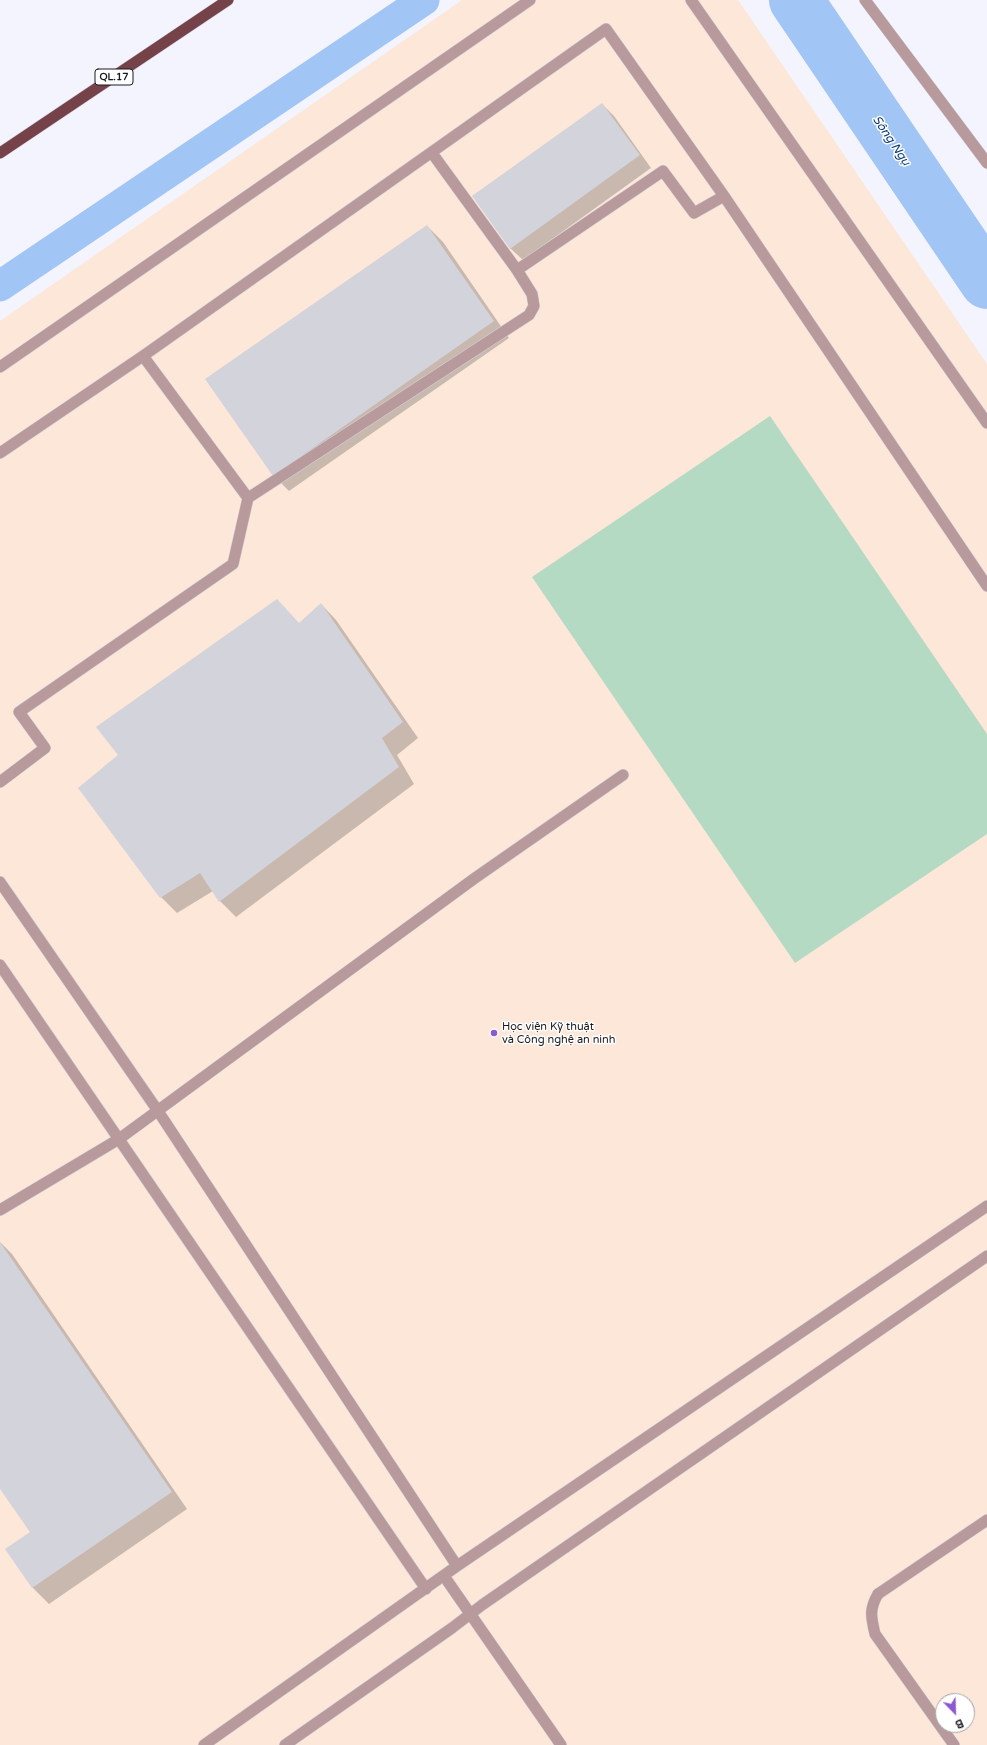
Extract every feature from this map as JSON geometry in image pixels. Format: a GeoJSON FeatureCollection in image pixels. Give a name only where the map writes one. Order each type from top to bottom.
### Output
{"type":"FeatureCollection","features":[{"type":"Feature","properties":{"kind":"highway","name":"QL.17"},"geometry":{"type":"LineString","coordinates":[[0,154],[228,0]]}},
{"type":"Feature","properties":{"kind":"street"},"geometry":{"type":"LineString","coordinates":[[0,367],[530,0]]}},
{"type":"Feature","properties":{"kind":"street"},"geometry":{"type":"LineString","coordinates":[[691,0],[987,423]]}},
{"type":"Feature","properties":{"kind":"street"},"geometry":{"type":"LineString","coordinates":[[865,0],[987,163]]}},
{"type":"Feature","properties":{"kind":"street"},"geometry":{"type":"LineString","coordinates":[[0,453],[143,356],[606,29],[724,196],[987,586]]}},
{"type":"Feature","properties":{"kind":"street"},"geometry":{"type":"LineString","coordinates":[[0,782],[45,748],[19,712],[233,564],[248,498],[529,315],[534,306],[532,294],[517,270],[432,153]]}},
{"type":"Feature","properties":{"kind":"street"},"geometry":{"type":"LineString","coordinates":[[517,270],[663,171],[694,213],[724,196]]}},
{"type":"Feature","properties":{"kind":"street"},"geometry":{"type":"LineString","coordinates":[[143,356],[248,498]]}},
{"type":"Feature","properties":{"kind":"street"},"geometry":{"type":"LineString","coordinates":[[0,1210],[119,1138],[158,1111],[475,878],[623,775]]}},
{"type":"Feature","properties":{"kind":"street"},"geometry":{"type":"LineString","coordinates":[[0,882],[158,1111],[457,1566]]}},
{"type":"Feature","properties":{"kind":"street"},"geometry":{"type":"LineString","coordinates":[[0,965],[426,1588]]}},
{"type":"Feature","properties":{"kind":"street"},"geometry":{"type":"LineString","coordinates":[[204,1745],[457,1566],[987,1206]]}},
{"type":"Feature","properties":{"kind":"street"},"geometry":{"type":"LineString","coordinates":[[285,1745],[987,1256]]}},
{"type":"Feature","properties":{"kind":"street"},"geometry":{"type":"LineString","coordinates":[[954,1745],[875,1634],[871,1617],[872,1604],[878,1594],[987,1520]]}},
{"type":"Feature","properties":{"kind":"street"},"geometry":{"type":"LineString","coordinates":[[444,1576],[561,1745]]}},
{"type":"Feature","properties":{"kind":"shaded area","name":"Học viện Kỹ thuật và Công nghệ an ninh"},"geometry":{"type":"Polygon","coordinates":[[[462,0],[738,0],[987,364],[987,1745],[0,1745],[0,321],[462,0]]]}},
{"type":"Feature","properties":{"kind":"green space"},"geometry":{"type":"Polygon","coordinates":[[[770,416],[987,734],[987,834],[795,963],[532,577],[770,416]]]}},
{"type":"Feature","properties":{"kind":"building"},"geometry":{"type":"Polygon","coordinates":[[[602,103],[640,155],[510,249],[472,196],[602,103]]]}},
{"type":"Feature","properties":{"kind":"building"},"geometry":{"type":"Polygon","coordinates":[[[427,225],[494,321],[273,476],[205,379],[427,225]]]}},
{"type":"Feature","properties":{"kind":"building"},"geometry":{"type":"Polygon","coordinates":[[[277,599],[299,623],[321,603],[403,722],[382,738],[399,767],[219,902],[200,873],[160,898],[78,788],[118,755],[96,727],[277,599]]]}},
{"type":"Feature","properties":{"kind":"building"},"geometry":{"type":"Polygon","coordinates":[[[0,1242],[172,1492],[32,1588],[5,1549],[30,1532],[0,1489],[0,1242]]]}},
{"type":"Feature","properties":{"kind":"waterway"},"geometry":{"type":"LineString","coordinates":[[0,286],[424,0]]}},
{"type":"Feature","properties":{"kind":"waterway","name":"Sông Ngụ"},"geometry":{"type":"LineString","coordinates":[[796,0],[987,282]]}},
{"type":"Feature","properties":{"kind":"place","name":"Học viện Kỹ thuật và Công nghệ an ninh"},"geometry":{"type":"Point","coordinates":[494,1033]}}]}
